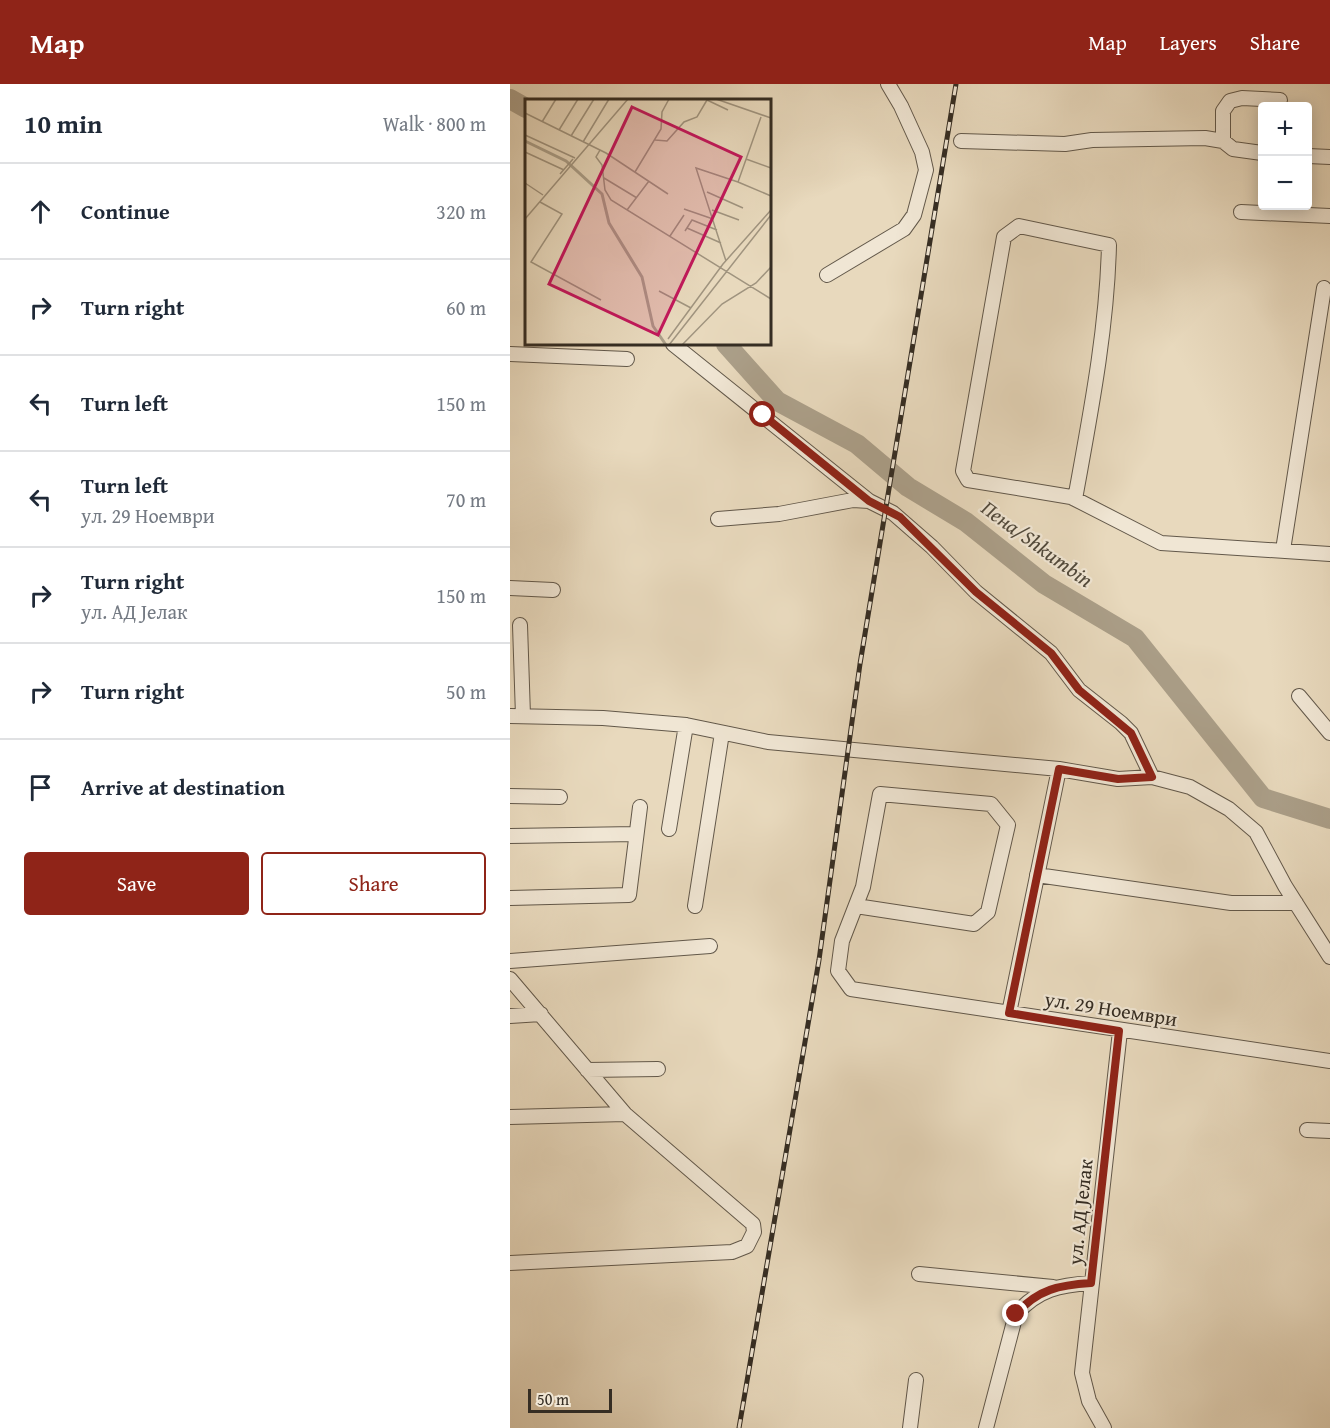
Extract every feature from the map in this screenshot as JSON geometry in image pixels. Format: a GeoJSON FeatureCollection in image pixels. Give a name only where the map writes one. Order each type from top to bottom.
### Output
{"type":"FeatureCollection","features":[{"type":"Feature","properties":{"kind":"street"},"geometry":{"type":"LineString","coordinates":[[827,275],[904,229],[914,215],[926,170],[918,142],[888,84]]}},
{"type":"Feature","properties":{"kind":"street"},"geometry":{"type":"LineString","coordinates":[[1224,141],[1223,111],[1230,101],[1242,98],[1280,100]]}},
{"type":"Feature","properties":{"kind":"street"},"geometry":{"type":"LineString","coordinates":[[961,141],[1065,144],[1092,140],[1170,138],[1224,141],[1233,149],[1258,152]]}},
{"type":"Feature","properties":{"kind":"street"},"geometry":{"type":"LineString","coordinates":[[1312,156],[1330,157]]}},
{"type":"Feature","properties":{"kind":"street"},"geometry":{"type":"LineString","coordinates":[[1242,212],[1330,216]]}},
{"type":"Feature","properties":{"kind":"street"},"geometry":{"type":"LineString","coordinates":[[1075,499],[1087,430],[1108,274],[1109,245],[1019,226],[1004,237],[963,471],[968,480],[1075,499],[1161,543],[1330,554]]}},
{"type":"Feature","properties":{"kind":"street"},"geometry":{"type":"LineString","coordinates":[[1282,550],[1324,288]]}},
{"type":"Feature","properties":{"kind":"street"},"geometry":{"type":"LineString","coordinates":[[675,345],[869,501],[900,517],[976,592],[1051,653],[1079,690],[1131,733],[1152,777]]}},
{"type":"Feature","properties":{"kind":"street"},"geometry":{"type":"LineString","coordinates":[[510,354],[627,359]]}},
{"type":"Feature","properties":{"kind":"street"},"geometry":{"type":"LineString","coordinates":[[718,519],[779,514],[853,500],[869,501]]}},
{"type":"Feature","properties":{"kind":"street"},"geometry":{"type":"LineString","coordinates":[[510,588],[553,591]]}},
{"type":"Feature","properties":{"kind":"street"},"geometry":{"type":"LineString","coordinates":[[520,626],[516,716],[603,718],[686,725],[768,741],[1059,769],[1118,779],[1152,777],[1190,787],[1230,809],[1256,832],[1330,957]]}},
{"type":"Feature","properties":{"kind":"street"},"geometry":{"type":"LineString","coordinates":[[1299,696],[1330,733]]}},
{"type":"Feature","properties":{"kind":"street"},"geometry":{"type":"LineString","coordinates":[[669,829],[686,725]]}},
{"type":"Feature","properties":{"kind":"street"},"geometry":{"type":"LineString","coordinates":[[695,906],[722,733]]}},
{"type":"Feature","properties":{"kind":"street"},"geometry":{"type":"LineString","coordinates":[[1009,1013],[1059,769]]}},
{"type":"Feature","properties":{"kind":"street"},"geometry":{"type":"LineString","coordinates":[[880,794],[991,804],[1008,825],[988,912],[975,924],[856,906],[863,887],[880,794]]}},
{"type":"Feature","properties":{"kind":"street"},"geometry":{"type":"LineString","coordinates":[[510,796],[560,796]]}},
{"type":"Feature","properties":{"kind":"street"},"geometry":{"type":"LineString","coordinates":[[510,898],[628,895],[640,807]]}},
{"type":"Feature","properties":{"kind":"street"},"geometry":{"type":"LineString","coordinates":[[510,836],[636,834]]}},
{"type":"Feature","properties":{"kind":"street"},"geometry":{"type":"LineString","coordinates":[[1037,875],[1231,903],[1296,903]]}},
{"type":"Feature","properties":{"kind":"street","name":"ул. 29 Ноември"},"geometry":{"type":"LineString","coordinates":[[856,906],[842,941],[838,971],[851,989],[1330,1061]]}},
{"type":"Feature","properties":{"kind":"street"},"geometry":{"type":"LineString","coordinates":[[510,961],[710,946]]}},
{"type":"Feature","properties":{"kind":"street"},"geometry":{"type":"LineString","coordinates":[[510,979],[625,1114],[753,1224],[753,1238],[747,1246],[732,1252],[510,1263]]}},
{"type":"Feature","properties":{"kind":"street"},"geometry":{"type":"LineString","coordinates":[[510,1017],[541,1014]]}},
{"type":"Feature","properties":{"kind":"street","name":"ул. АД Јелак"},"geometry":{"type":"LineString","coordinates":[[1104,1428],[1089,1401],[1082,1373],[1119,1031]]}},
{"type":"Feature","properties":{"kind":"street"},"geometry":{"type":"LineString","coordinates":[[587,1070],[658,1069]]}},
{"type":"Feature","properties":{"kind":"street"},"geometry":{"type":"LineString","coordinates":[[510,1117],[625,1114]]}},
{"type":"Feature","properties":{"kind":"street"},"geometry":{"type":"LineString","coordinates":[[1307,1130],[1330,1131]]}},
{"type":"Feature","properties":{"kind":"street"},"geometry":{"type":"LineString","coordinates":[[919,1274],[1053,1287],[1091,1283]]}},
{"type":"Feature","properties":{"kind":"street"},"geometry":{"type":"LineString","coordinates":[[986,1428],[1016,1314],[1028,1300],[1053,1287]]}},
{"type":"Feature","properties":{"kind":"street"},"geometry":{"type":"LineString","coordinates":[[910,1428],[915,1380]]}},
{"type":"Feature","properties":{"kind":"waterway","name":"Пена/Shkumbin"},"geometry":{"type":"LineString","coordinates":[[510,99],[525,107]]}},
{"type":"Feature","properties":{"kind":"waterway","name":"Пена/Shkumbin"},"geometry":{"type":"LineString","coordinates":[[727,345],[777,401],[857,444],[908,487],[966,522],[1044,584],[1135,638],[1263,798],[1330,819]]}},
{"type":"Feature","properties":{"kind":"railway"},"geometry":{"type":"LineString","coordinates":[[739,1428],[819,960],[860,664],[956,84]]}},
{"type":"Feature","properties":{"kind":"route"},"geometry":{"type":"LineString","coordinates":[[763,415],[869,501],[900,517],[976,592],[1051,653],[1079,690],[1131,733],[1152,777],[1118,779],[1059,769],[1009,1013],[1119,1031],[1091,1283],[1053,1287],[1028,1300],[1016,1314]]}}]}
